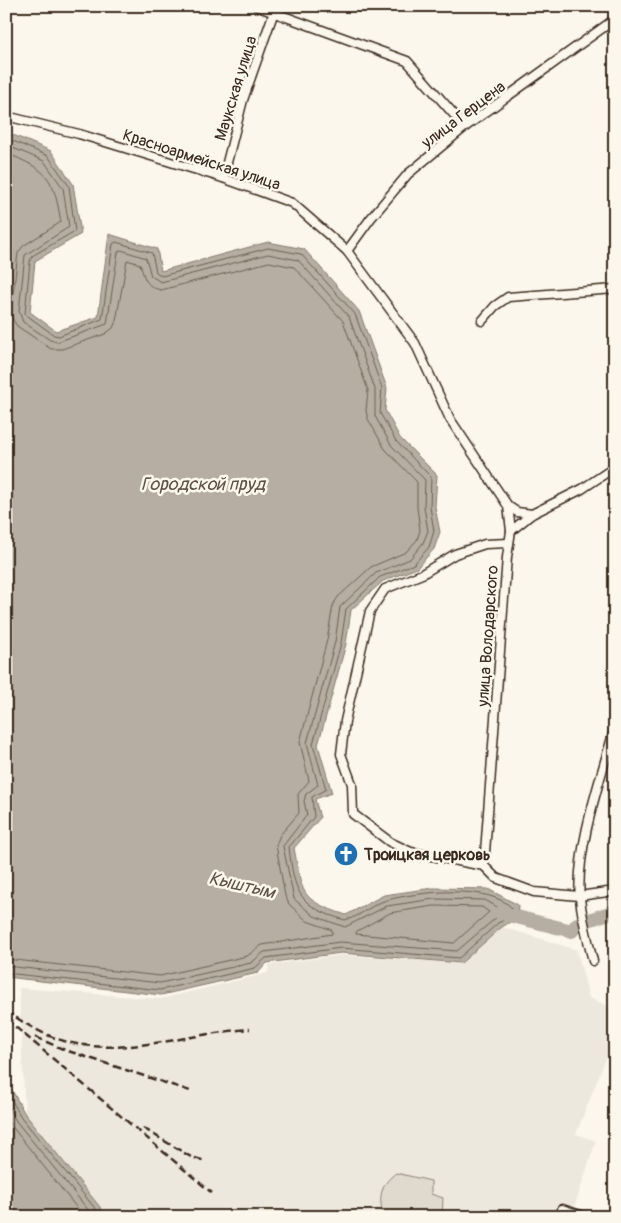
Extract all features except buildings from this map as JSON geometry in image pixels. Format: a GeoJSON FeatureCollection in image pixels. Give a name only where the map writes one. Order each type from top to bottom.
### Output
{"type":"FeatureCollection","features":[{"type":"Feature","properties":{"kind":"street"},"geometry":{"type":"LineString","coordinates":[[256,6],[275,9],[407,61],[465,127]]}},
{"type":"Feature","properties":{"kind":"street","name":"Маукская улица"},"geometry":{"type":"LineString","coordinates":[[223,178],[243,100],[275,9]]}},
{"type":"Feature","properties":{"kind":"street","name":"улица Герцена"},"geometry":{"type":"LineString","coordinates":[[347,251],[371,218],[408,174],[465,127],[615,19]]}},
{"type":"Feature","properties":{"kind":"street","name":"Красноармейская улица"},"geometry":{"type":"LineString","coordinates":[[6,116],[79,134],[223,178],[292,203],[347,251],[415,343],[450,419],[508,506],[511,531]]}},
{"type":"Feature","properties":{"kind":"street"},"geometry":{"type":"LineString","coordinates":[[482,321],[495,306],[508,297],[615,289]]}},
{"type":"Feature","properties":{"kind":"street"},"geometry":{"type":"LineString","coordinates":[[511,531],[532,514],[582,489],[615,467]]}},
{"type":"Feature","properties":{"kind":"street"},"geometry":{"type":"LineString","coordinates":[[508,506],[517,512],[532,514]]}},
{"type":"Feature","properties":{"kind":"street","name":"улица Володарского"},"geometry":{"type":"LineString","coordinates":[[484,866],[511,531]]}},
{"type":"Feature","properties":{"kind":"street"},"geometry":{"type":"LineString","coordinates":[[509,543],[485,544],[455,554],[422,574],[385,590],[370,611],[346,721],[341,754],[352,784],[353,814],[390,842],[412,852],[484,866],[496,878],[534,892],[579,896],[615,891]]}},
{"type":"Feature","properties":{"kind":"street"},"geometry":{"type":"LineString","coordinates":[[593,962],[579,896],[582,857],[590,817],[615,727]]}},
{"type":"Feature","properties":{"kind":"street"},"geometry":{"type":"LineString","coordinates":[[562,1209],[587,1217]]}},
{"type":"Feature","properties":{"kind":"shaded area"},"geometry":{"type":"Polygon","coordinates":[[[502,927],[577,950],[589,998],[615,1009],[615,1035],[576,1134],[596,1141],[571,1217],[108,1217],[25,1114],[19,988],[160,999],[268,973],[269,965],[341,955],[461,963],[502,927]]]}},
{"type":"Feature","properties":{"kind":"shaded area"},"geometry":{"type":"Polygon","coordinates":[[[396,1173],[431,1181],[431,1194],[443,1198],[442,1217],[390,1217],[383,1214],[382,1191],[387,1182],[396,1173]]]}},
{"type":"Feature","properties":{"kind":"water","name":"Городской пруд"},"geometry":{"type":"Polygon","coordinates":[[[6,132],[51,151],[73,184],[81,234],[35,261],[30,312],[56,331],[98,317],[109,234],[157,249],[161,271],[268,242],[304,249],[359,311],[387,388],[385,410],[400,438],[437,475],[435,507],[440,532],[434,549],[417,568],[383,581],[351,610],[346,644],[318,745],[332,793],[315,799],[320,818],[294,848],[299,876],[305,893],[319,904],[346,915],[384,895],[433,888],[488,889],[518,905],[517,918],[502,927],[461,963],[341,953],[267,963],[258,973],[161,995],[6,977],[6,132]]]}},
{"type":"Feature","properties":{"kind":"water"},"geometry":{"type":"Polygon","coordinates":[[[6,1079],[25,1114],[108,1217],[6,1217],[6,1079]]]}},
{"type":"Feature","properties":{"kind":"waterway"},"geometry":{"type":"LineString","coordinates":[[501,913],[572,931],[577,924],[615,911]]}},
{"type":"Feature","properties":{"kind":"railway"},"geometry":{"type":"LineString","coordinates":[[6,1011],[49,1035],[64,1041],[87,1046],[133,1046],[250,1029]]}},
{"type":"Feature","properties":{"kind":"railway"},"geometry":{"type":"LineString","coordinates":[[6,1019],[212,1193]]}},
{"type":"Feature","properties":{"kind":"railway"},"geometry":{"type":"LineString","coordinates":[[35,1037],[65,1050],[190,1091]]}},
{"type":"Feature","properties":{"kind":"railway"},"geometry":{"type":"LineString","coordinates":[[143,1128],[191,1157],[205,1161]]}},
{"type":"Feature","properties":{"kind":"place","name":"Троицкая церковь"},"geometry":{"type":"Point","coordinates":[346,854]}},
{"type":"Feature","properties":{"kind":"water label","name":"Кыштым"},"geometry":{"type":"Point","coordinates":[242,885]}}]}
